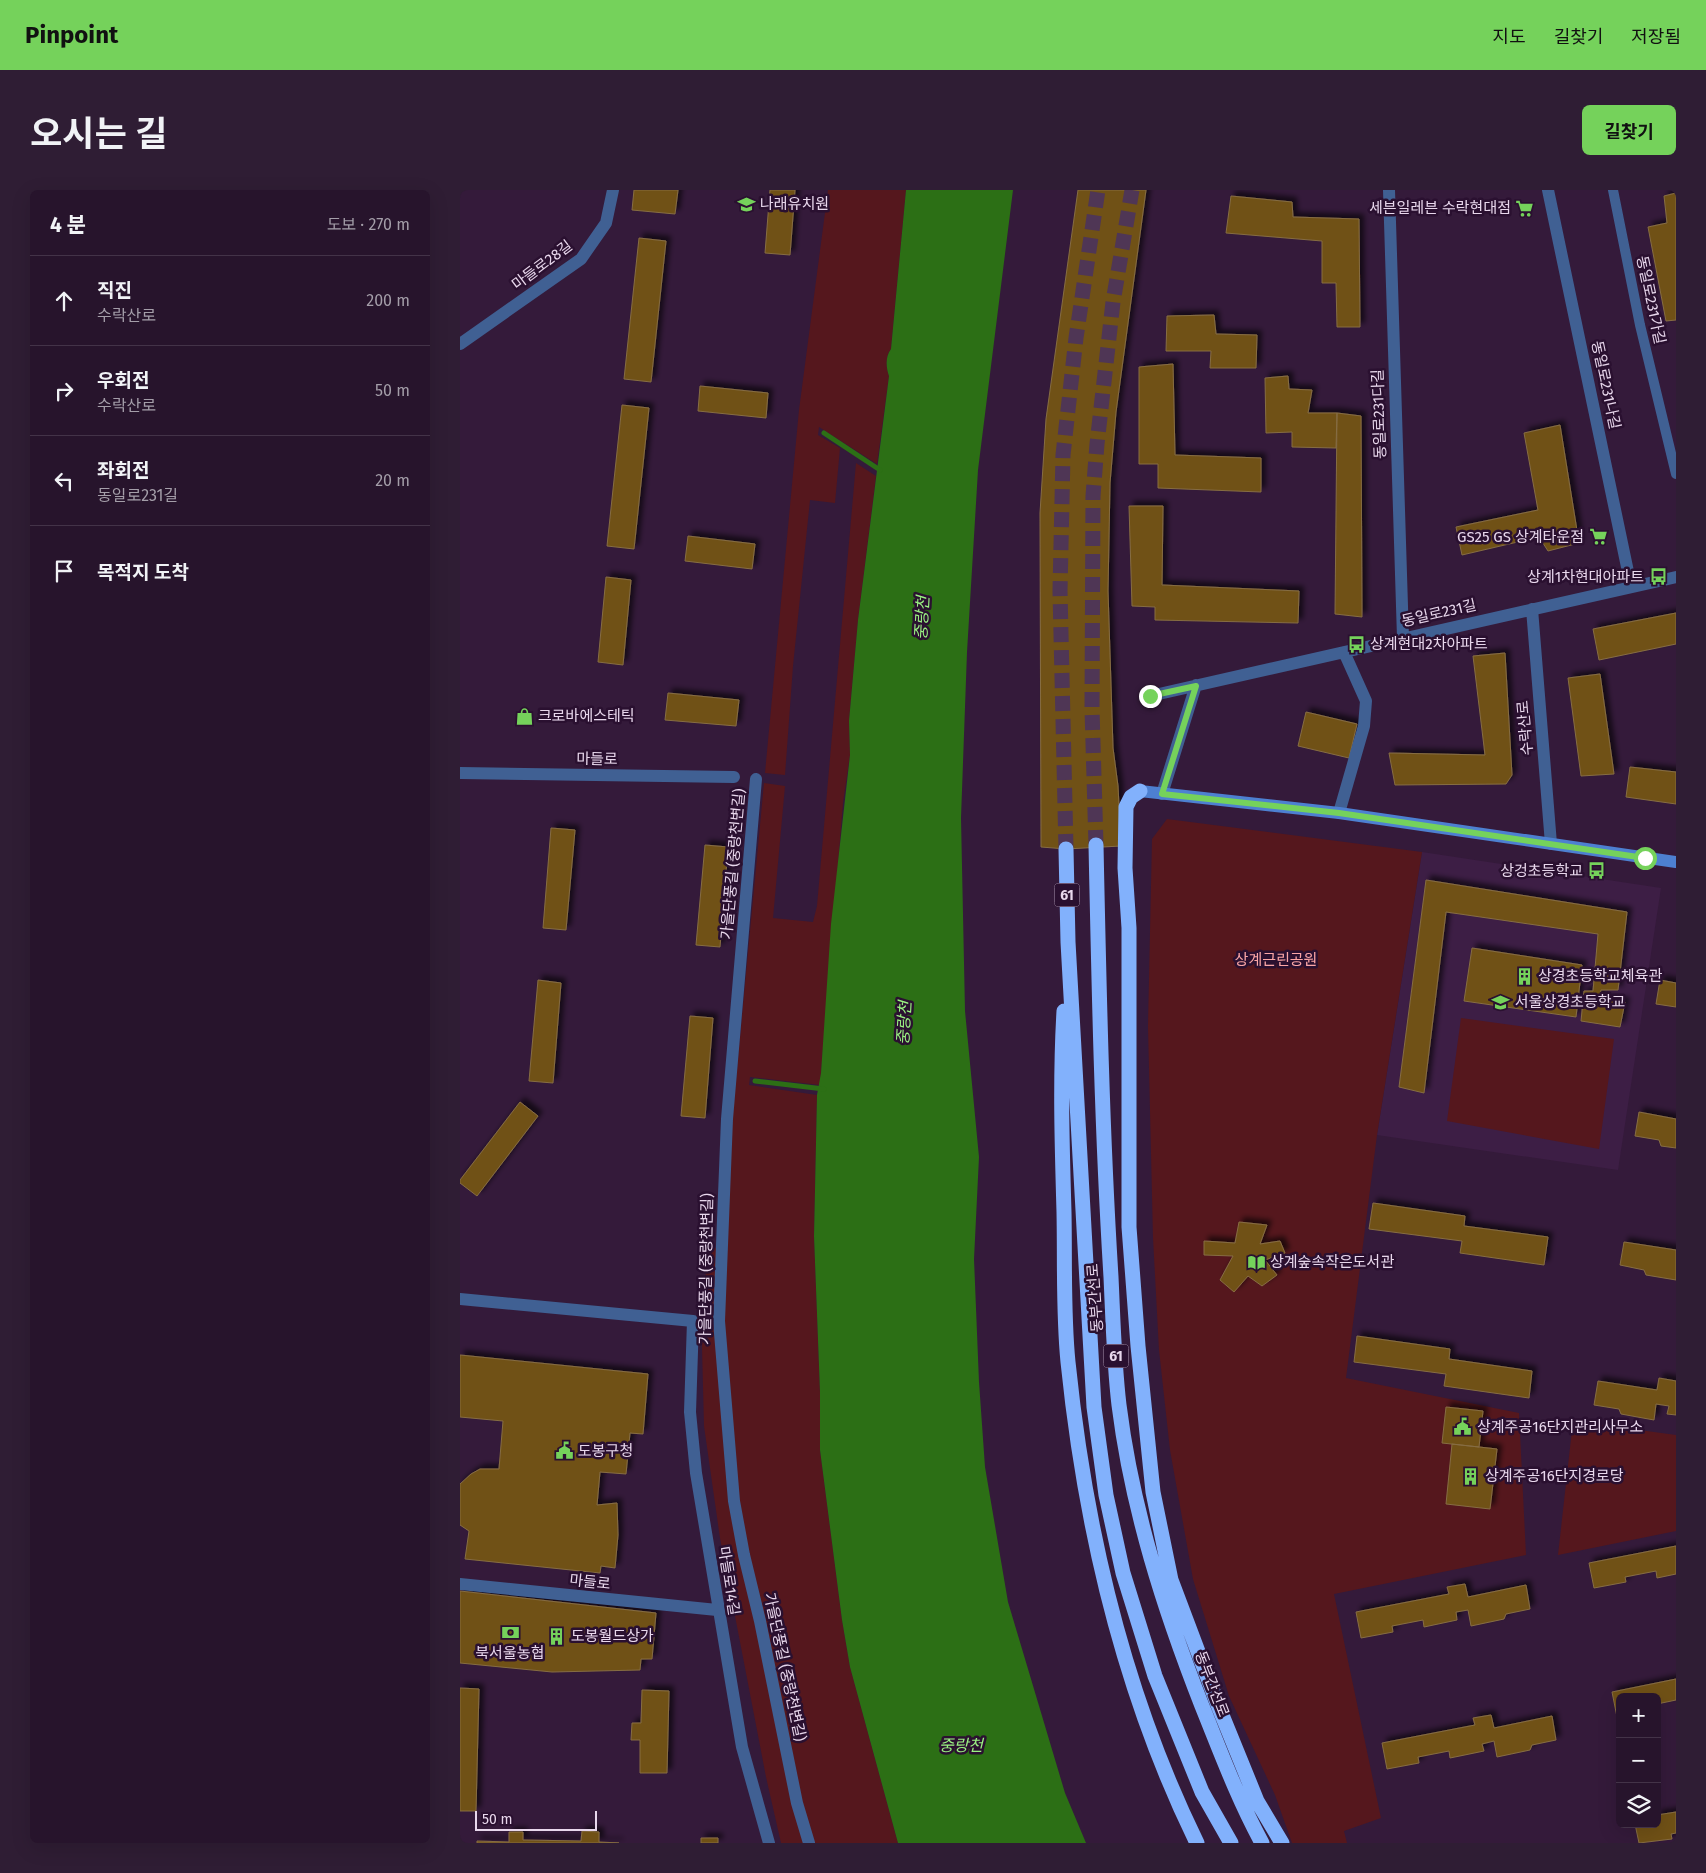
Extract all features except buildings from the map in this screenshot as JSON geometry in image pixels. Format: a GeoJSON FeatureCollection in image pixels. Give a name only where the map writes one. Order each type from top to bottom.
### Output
{"type":"FeatureCollection","features":[{"type":"Feature","properties":{"kind":"highway"},"geometry":{"type":"LineString","coordinates":[[1140,791],[1131,796],[1126,807],[1125,868],[1129,928],[1129,1227],[1138,1346],[1153,1492],[1171,1580],[1257,1801],[1282,1843]]}},
{"type":"Feature","properties":{"kind":"highway","name":"동부간선로"},"geometry":{"type":"LineString","coordinates":[[1096,845],[1104,1164],[1119,1405],[1134,1492],[1152,1564],[1178,1643],[1234,1786],[1262,1843]]}},
{"type":"Feature","properties":{"kind":"highway","name":"동부간선로"},"geometry":{"type":"LineString","coordinates":[[1066,849],[1068,942],[1094,1407],[1106,1495],[1123,1574],[1155,1676],[1202,1792],[1231,1843]]}},
{"type":"Feature","properties":{"kind":"highway"},"geometry":{"type":"LineString","coordinates":[[1068,942],[1060,1066],[1068,1360],[1084,1486],[1110,1611],[1129,1674],[1168,1781],[1197,1843]]}},
{"type":"Feature","properties":{"kind":"street","name":"마들로28길"},"geometry":{"type":"LineString","coordinates":[[460,344],[581,259],[606,223],[613,190]]}},
{"type":"Feature","properties":{"kind":"street","name":"동일로231다길"},"geometry":{"type":"LineString","coordinates":[[1389,190],[1403,638]]}},
{"type":"Feature","properties":{"kind":"street","name":"동일로231나길"},"geometry":{"type":"LineString","coordinates":[[1548,190],[1631,586]]}},
{"type":"Feature","properties":{"kind":"street","name":"동일로231길"},"geometry":{"type":"LineString","coordinates":[[1150,696],[1676,577]]}},
{"type":"Feature","properties":{"kind":"street","name":"수락산로"},"geometry":{"type":"LineString","coordinates":[[1532,609],[1551,844]]}},
{"type":"Feature","properties":{"kind":"street"},"geometry":{"type":"LineString","coordinates":[[1339,813],[1364,726],[1366,701],[1344,652]]}},
{"type":"Feature","properties":{"kind":"street"},"geometry":{"type":"LineString","coordinates":[[1162,794],[1196,686]]}},
{"type":"Feature","properties":{"kind":"street","name":"마들로"},"geometry":{"type":"LineString","coordinates":[[460,773],[734,777]]}},
{"type":"Feature","properties":{"kind":"street","name":"가을단풍길 (중랑천변길)"},"geometry":{"type":"LineString","coordinates":[[756,778],[727,1119],[719,1321],[734,1501],[797,1803],[809,1843]]}},
{"type":"Feature","properties":{"kind":"street"},"geometry":{"type":"LineString","coordinates":[[1140,791],[1339,813],[1676,862]]}},
{"type":"Feature","properties":{"kind":"street","name":"마들로14길"},"geometry":{"type":"LineString","coordinates":[[460,1299],[693,1321],[692,1442],[717,1610],[742,1747],[769,1843]]}},
{"type":"Feature","properties":{"kind":"street","name":"마들로"},"geometry":{"type":"LineString","coordinates":[[460,1584],[717,1610]]}},
{"type":"Feature","properties":{"kind":"lane","name":"동일로231가길"},"geometry":{"type":"LineString","coordinates":[[1613,190],[1640,325],[1676,474]]}},
{"type":"Feature","properties":{"kind":"shaded area"},"geometry":{"type":"Polygon","coordinates":[[[1422,852],[1661,888],[1618,1170],[1377,1135],[1422,852]]]}},
{"type":"Feature","properties":{"kind":"green space"},"geometry":{"type":"Polygon","coordinates":[[[828,190],[906,190],[891,349],[887,359],[889,376],[877,464],[819,427],[818,435],[840,448],[835,503],[810,500],[793,666],[785,775],[765,773],[799,410],[828,190]]]}},
{"type":"Feature","properties":{"kind":"green space"},"geometry":{"type":"Polygon","coordinates":[[[856,463],[876,476],[858,620],[849,721],[850,755],[843,803],[820,1085],[750,1077],[749,1085],[817,1095],[814,1236],[820,1392],[820,1450],[850,1667],[898,1843],[781,1843],[766,1777],[720,1538],[704,1426],[702,1347],[707,1248],[725,1248],[731,1133],[764,783],[785,786],[773,918],[813,922],[817,906],[856,463]]]}},
{"type":"Feature","properties":{"kind":"green space","name":"상계근린공원"},"geometry":{"type":"Polygon","coordinates":[[[1167,819],[1422,852],[1377,1135],[1346,1378],[1519,1413],[1526,1555],[1334,1594],[1381,1818],[1344,1831],[1347,1843],[1292,1843],[1275,1795],[1229,1696],[1193,1579],[1170,1450],[1159,1350],[1153,1238],[1148,1026],[1152,839],[1167,819]]]}},
{"type":"Feature","properties":{"kind":"green space"},"geometry":{"type":"Polygon","coordinates":[[[1461,1018],[1614,1039],[1599,1149],[1447,1121],[1461,1018]]]}},
{"type":"Feature","properties":{"kind":"green space"},"geometry":{"type":"Polygon","coordinates":[[[1573,1421],[1676,1435],[1676,1531],[1558,1555],[1573,1421]]]}},
{"type":"Feature","properties":{"kind":"water","name":"중랑천"},"geometry":{"type":"Polygon","coordinates":[[[906,190],[1013,190],[978,470],[967,652],[961,818],[965,1011],[979,1157],[974,1259],[979,1382],[985,1467],[1008,1602],[1065,1793],[1086,1843],[898,1843],[850,1667],[820,1450],[820,1392],[814,1236],[817,1095],[821,1073],[831,924],[850,755],[849,721],[858,620],[889,376],[887,359],[891,349],[906,190]]]}},
{"type":"Feature","properties":{"kind":"waterway"},"geometry":{"type":"LineString","coordinates":[[824,433],[880,470]]}},
{"type":"Feature","properties":{"kind":"waterway"},"geometry":{"type":"LineString","coordinates":[[755,1081],[824,1089]]}},
{"type":"Feature","properties":{"kind":"tunnel"},"geometry":{"type":"LineString","coordinates":[[1066,849],[1060,591],[1063,455],[1076,338],[1098,190]]}},
{"type":"Feature","properties":{"kind":"tunnel"},"geometry":{"type":"LineString","coordinates":[[1096,845],[1092,709],[1093,496],[1113,302],[1132,190]]}},
{"type":"Feature","properties":{"kind":"place","name":"나래유치원"},"geometry":{"type":"Point","coordinates":[746,204]}},
{"type":"Feature","properties":{"kind":"place","name":"세븐일레븐 수락현대점"},"geometry":{"type":"Point","coordinates":[1525,208]}},
{"type":"Feature","properties":{"kind":"place","name":"GS25 GS 상계타운점"},"geometry":{"type":"Point","coordinates":[1598,537]}},
{"type":"Feature","properties":{"kind":"place","name":"상계1차현대아파트"},"geometry":{"type":"Point","coordinates":[1658,577]}},
{"type":"Feature","properties":{"kind":"place","name":"상계현대2차아파트"},"geometry":{"type":"Point","coordinates":[1356,644]}},
{"type":"Feature","properties":{"kind":"place","name":"크로바에스테틱"},"geometry":{"type":"Point","coordinates":[524,716]}},
{"type":"Feature","properties":{"kind":"place","name":"상겅초등학교"},"geometry":{"type":"Point","coordinates":[1597,871]}},
{"type":"Feature","properties":{"kind":"place","name":"상경초등학교체육관"},"geometry":{"type":"Point","coordinates":[1524,976]}},
{"type":"Feature","properties":{"kind":"place","name":"서울상경초등학교"},"geometry":{"type":"Point","coordinates":[1501,1002]}},
{"type":"Feature","properties":{"kind":"place","name":"상계숲속작은도서관"},"geometry":{"type":"Point","coordinates":[1256,1262]}},
{"type":"Feature","properties":{"kind":"place","name":"상계주공16단지관리사무소"},"geometry":{"type":"Point","coordinates":[1463,1427]}},
{"type":"Feature","properties":{"kind":"place","name":"도봉구청"},"geometry":{"type":"Point","coordinates":[564,1451]}},
{"type":"Feature","properties":{"kind":"place","name":"상계주공16단지경로당"},"geometry":{"type":"Point","coordinates":[1471,1476]}},
{"type":"Feature","properties":{"kind":"place","name":"북서울농협"},"geometry":{"type":"Point","coordinates":[510,1632]}},
{"type":"Feature","properties":{"kind":"place","name":"도봉월드상가"},"geometry":{"type":"Point","coordinates":[557,1636]}},
{"type":"Feature","properties":{"kind":"route"},"geometry":{"type":"LineString","coordinates":[[1150,696],[1196,686],[1162,794],[1339,813],[1645,858]]}}]}
